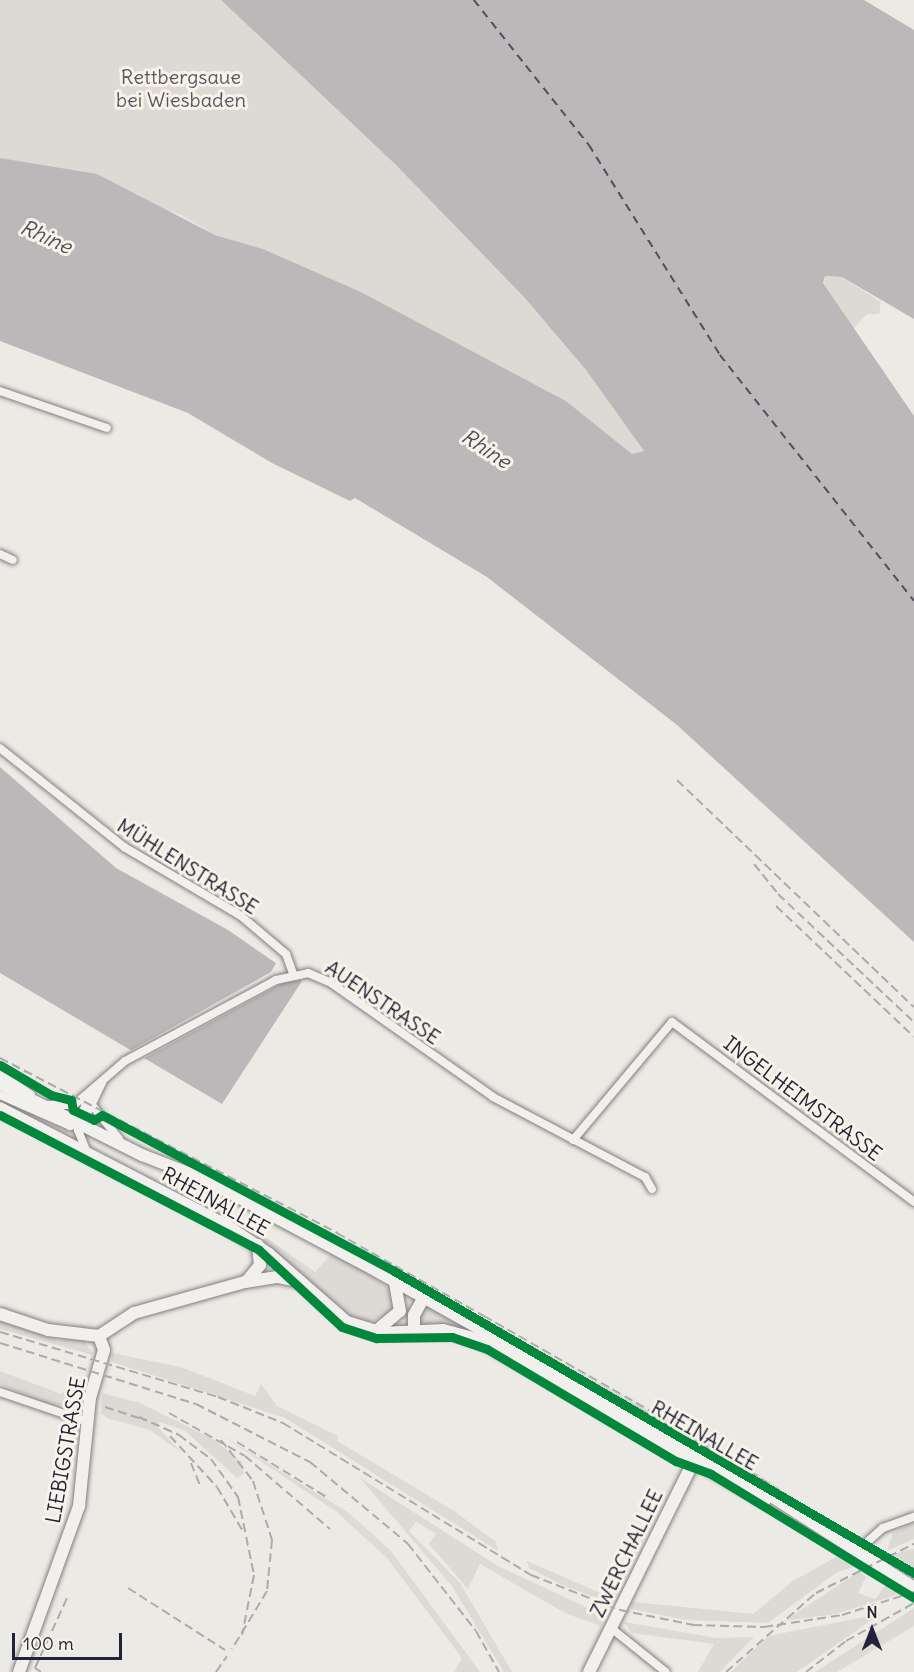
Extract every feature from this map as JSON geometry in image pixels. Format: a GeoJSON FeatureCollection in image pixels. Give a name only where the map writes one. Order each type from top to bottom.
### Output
{"type":"FeatureCollection","features":[{"type":"Feature","properties":{"kind":"main road","name":"RHEINALLEE"},"geometry":{"type":"LineString","coordinates":[[0,1083],[133,1151],[206,1180],[424,1297],[697,1455],[914,1588]]}},
{"type":"Feature","properties":{"kind":"main road","name":"RHEINALLEE"},"geometry":{"type":"LineString","coordinates":[[0,1108],[258,1245],[339,1316],[372,1332],[452,1331],[480,1340],[675,1449],[697,1455]]}},
{"type":"Feature","properties":{"kind":"main road"},"geometry":{"type":"LineString","coordinates":[[245,1282],[260,1265],[258,1245]]}},
{"type":"Feature","properties":{"kind":"main road"},"geometry":{"type":"LineString","coordinates":[[0,1314],[48,1330],[99,1336],[134,1313],[245,1282],[278,1277],[304,1283]]}},
{"type":"Feature","properties":{"kind":"main road"},"geometry":{"type":"LineString","coordinates":[[372,1332],[398,1316],[401,1298],[394,1281]]}},
{"type":"Feature","properties":{"kind":"main road"},"geometry":{"type":"LineString","coordinates":[[414,1331],[414,1315],[424,1297]]}},
{"type":"Feature","properties":{"kind":"main road","name":"LIEBIGSTRASSE"},"geometry":{"type":"LineString","coordinates":[[19,1672],[76,1518],[88,1422],[104,1350],[99,1336]]}},
{"type":"Feature","properties":{"kind":"main road"},"geometry":{"type":"LineString","coordinates":[[675,1449],[685,1479]]}},
{"type":"Feature","properties":{"kind":"main road","name":"ZWERCHALLEE"},"geometry":{"type":"LineString","coordinates":[[588,1672],[697,1455]]}},
{"type":"Feature","properties":{"kind":"street"},"geometry":{"type":"LineString","coordinates":[[0,391],[107,428]]}},
{"type":"Feature","properties":{"kind":"street"},"geometry":{"type":"LineString","coordinates":[[0,554],[13,560]]}},
{"type":"Feature","properties":{"kind":"street","name":"MÜHLENSTRASSE"},"geometry":{"type":"LineString","coordinates":[[0,748],[124,847],[259,930],[286,954],[293,973]]}},
{"type":"Feature","properties":{"kind":"street","name":"AUENSTRASSE"},"geometry":{"type":"LineString","coordinates":[[42,1105],[74,1105],[106,1075],[131,1058],[293,973],[327,980],[494,1097],[645,1177],[652,1189]]}},
{"type":"Feature","properties":{"kind":"street","name":"INGELHEIMSTRASSE"},"geometry":{"type":"LineString","coordinates":[[573,1140],[672,1022],[914,1202]]}},
{"type":"Feature","properties":{"kind":"street","name":"RHEINALLEE"},"geometry":{"type":"LineString","coordinates":[[0,1074],[42,1105]]}},
{"type":"Feature","properties":{"kind":"street"},"geometry":{"type":"LineString","coordinates":[[91,1156],[79,1143],[78,1123],[92,1105],[106,1075]]}},
{"type":"Feature","properties":{"kind":"street","name":"AUENSTRASSE"},"geometry":{"type":"LineString","coordinates":[[78,1123],[91,1090]]}},
{"type":"Feature","properties":{"kind":"street"},"geometry":{"type":"LineString","coordinates":[[0,1095],[63,1126],[78,1123]]}},
{"type":"Feature","properties":{"kind":"street"},"geometry":{"type":"LineString","coordinates":[[92,1105],[102,1124],[133,1151]]}},
{"type":"Feature","properties":{"kind":"street"},"geometry":{"type":"LineString","coordinates":[[0,1392],[88,1422]]}},
{"type":"Feature","properties":{"kind":"street"},"geometry":{"type":"LineString","coordinates":[[853,1550],[884,1528],[914,1517]]}},
{"type":"Feature","properties":{"kind":"street"},"geometry":{"type":"LineString","coordinates":[[611,1628],[666,1672]]}},
{"type":"Feature","properties":{"kind":"green space","name":"Rettbergsaue bei Wiesbaden"},"geometry":{"type":"Polygon","coordinates":[[[0,0],[221,0],[395,164],[524,297],[586,370],[644,451],[632,454],[566,401],[361,292],[263,249],[215,235],[181,215],[0,158],[0,0]]]}},
{"type":"Feature","properties":{"kind":"green space"},"geometry":{"type":"Polygon","coordinates":[[[825,276],[842,277],[881,302],[879,314],[867,314],[853,329],[824,290],[825,276]]]}},
{"type":"Feature","properties":{"kind":"green space"},"geometry":{"type":"Polygon","coordinates":[[[141,1175],[258,1232],[315,1272],[330,1255],[316,1245],[362,1269],[392,1291],[393,1312],[368,1323],[344,1314],[256,1237],[141,1175]]]}},
{"type":"Feature","properties":{"kind":"green space"},"geometry":{"type":"Polygon","coordinates":[[[425,1304],[486,1337],[424,1325],[418,1319],[425,1304]]]}},
{"type":"Feature","properties":{"kind":"green space"},"geometry":{"type":"Polygon","coordinates":[[[0,1321],[57,1340],[84,1340],[93,1355],[0,1329],[0,1321]]]}},
{"type":"Feature","properties":{"kind":"green space"},"geometry":{"type":"Polygon","coordinates":[[[112,1353],[181,1367],[255,1396],[261,1384],[277,1406],[338,1436],[337,1441],[454,1511],[495,1541],[498,1551],[285,1418],[112,1362],[112,1353]]]}},
{"type":"Feature","properties":{"kind":"green space"},"geometry":{"type":"Polygon","coordinates":[[[0,1371],[61,1394],[72,1384],[84,1388],[76,1403],[51,1406],[0,1384],[0,1371]]]}},
{"type":"Feature","properties":{"kind":"green space"},"geometry":{"type":"Polygon","coordinates":[[[102,1393],[140,1403],[215,1440],[242,1462],[244,1474],[237,1478],[184,1430],[159,1422],[157,1426],[182,1453],[150,1430],[107,1418],[101,1413],[102,1393]]]}},
{"type":"Feature","properties":{"kind":"green space"},"geometry":{"type":"Polygon","coordinates":[[[220,1434],[349,1513],[391,1551],[480,1672],[454,1672],[462,1658],[387,1558],[337,1512],[220,1434]]]}},
{"type":"Feature","properties":{"kind":"green space"},"geometry":{"type":"Polygon","coordinates":[[[359,1477],[498,1566],[605,1616],[601,1626],[565,1613],[480,1564],[468,1589],[429,1544],[436,1534],[416,1522],[409,1531],[460,1583],[512,1672],[504,1672],[452,1586],[359,1477]]]}},
{"type":"Feature","properties":{"kind":"green space"},"geometry":{"type":"Polygon","coordinates":[[[914,1523],[914,1539],[887,1551],[893,1533],[914,1523]]]}},
{"type":"Feature","properties":{"kind":"green space"},"geometry":{"type":"Polygon","coordinates":[[[914,1549],[914,1571],[890,1556],[907,1550],[914,1549]]]}},
{"type":"Feature","properties":{"kind":"green space"},"geometry":{"type":"Polygon","coordinates":[[[838,1556],[855,1566],[836,1573],[768,1623],[686,1620],[631,1609],[633,1602],[753,1614],[793,1581],[838,1556]]]}},
{"type":"Feature","properties":{"kind":"green space"},"geometry":{"type":"Polygon","coordinates":[[[527,1561],[614,1599],[612,1604],[560,1584],[529,1568],[527,1561]]]}},
{"type":"Feature","properties":{"kind":"green space"},"geometry":{"type":"Polygon","coordinates":[[[860,1571],[866,1577],[858,1593],[875,1599],[887,1584],[900,1594],[835,1614],[784,1621],[860,1571]]]}},
{"type":"Feature","properties":{"kind":"green space"},"geometry":{"type":"Polygon","coordinates":[[[914,1608],[914,1626],[837,1672],[815,1672],[914,1608]]]}},
{"type":"Feature","properties":{"kind":"green space"},"geometry":{"type":"Polygon","coordinates":[[[880,1614],[797,1672],[731,1672],[768,1636],[880,1614]]]}},
{"type":"Feature","properties":{"kind":"green space"},"geometry":{"type":"Polygon","coordinates":[[[624,1622],[717,1638],[754,1637],[720,1672],[698,1672],[714,1644],[632,1633],[624,1622]]]}},
{"type":"Feature","properties":{"kind":"water","name":"Rhine"},"geometry":{"type":"Polygon","coordinates":[[[221,0],[864,0],[914,30],[914,319],[842,277],[825,276],[823,283],[914,416],[914,942],[677,725],[487,577],[355,498],[350,501],[272,463],[188,413],[0,341],[0,158],[97,174],[215,235],[263,249],[361,292],[566,401],[632,454],[644,451],[586,370],[524,297],[395,164],[221,0]]]}},
{"type":"Feature","properties":{"kind":"water"},"geometry":{"type":"Polygon","coordinates":[[[0,767],[116,868],[228,930],[302,981],[222,1104],[0,973],[0,767]]]}},
{"type":"Feature","properties":{"kind":"pier"},"geometry":{"type":"Polygon","coordinates":[[[278,960],[305,979],[283,983],[141,1060],[128,1052],[271,972],[278,960]]]}},
{"type":"Feature","properties":{"kind":"ferry route"},"geometry":{"type":"LineString","coordinates":[[474,0],[589,145],[720,355],[914,601]]}},
{"type":"Feature","properties":{"kind":"railway"},"geometry":{"type":"LineString","coordinates":[[677,780],[914,1007]]}},
{"type":"Feature","properties":{"kind":"railway"},"geometry":{"type":"LineString","coordinates":[[754,864],[778,894],[914,1022]]}},
{"type":"Feature","properties":{"kind":"railway"},"geometry":{"type":"LineString","coordinates":[[776,906],[914,1037]]}},
{"type":"Feature","properties":{"kind":"railway"},"geometry":{"type":"LineString","coordinates":[[0,1058],[337,1233],[484,1316],[705,1442],[914,1578]]}},
{"type":"Feature","properties":{"kind":"railway"},"geometry":{"type":"LineString","coordinates":[[0,1332],[218,1397],[283,1423],[531,1575],[620,1610],[693,1625],[764,1627],[842,1615],[914,1592]]}},
{"type":"Feature","properties":{"kind":"railway"},"geometry":{"type":"LineString","coordinates":[[0,1343],[196,1404],[310,1462],[408,1544],[476,1631],[499,1672]]}},
{"type":"Feature","properties":{"kind":"railway"},"geometry":{"type":"LineString","coordinates":[[105,1407],[145,1420]]}},
{"type":"Feature","properties":{"kind":"railway"},"geometry":{"type":"LineString","coordinates":[[169,1413],[245,1456],[330,1529]]}},
{"type":"Feature","properties":{"kind":"railway"},"geometry":{"type":"LineString","coordinates":[[139,1417],[179,1435],[211,1459],[238,1497],[254,1575],[242,1635]]}},
{"type":"Feature","properties":{"kind":"railway"},"geometry":{"type":"LineString","coordinates":[[170,1436],[217,1487],[244,1533]]}},
{"type":"Feature","properties":{"kind":"railway"},"geometry":{"type":"LineString","coordinates":[[221,1440],[253,1481],[272,1540],[267,1591],[232,1649]]}},
{"type":"Feature","properties":{"kind":"railway"},"geometry":{"type":"LineString","coordinates":[[237,1442],[328,1498]]}},
{"type":"Feature","properties":{"kind":"railway"},"geometry":{"type":"LineString","coordinates":[[191,1463],[200,1485]]}},
{"type":"Feature","properties":{"kind":"railway"},"geometry":{"type":"LineString","coordinates":[[726,1672],[816,1593],[914,1544]]}},
{"type":"Feature","properties":{"kind":"railway"},"geometry":{"type":"LineString","coordinates":[[128,1588],[225,1650]]}},
{"type":"Feature","properties":{"kind":"railway"},"geometry":{"type":"LineString","coordinates":[[41,1672],[35,1668],[68,1596]]}},
{"type":"Feature","properties":{"kind":"railway"},"geometry":{"type":"LineString","coordinates":[[806,1672],[846,1641],[914,1603]]}},
{"type":"Feature","properties":{"kind":"railway"},"geometry":{"type":"LineString","coordinates":[[216,1672],[227,1656]]}},
{"type":"Feature","properties":{"kind":"cycle path"},"geometry":{"type":"LineString","coordinates":[[0,1065],[51,1095],[71,1100],[73,1110],[94,1120],[102,1115],[394,1271],[914,1573]]}},
{"type":"Feature","properties":{"kind":"cycle path"},"geometry":{"type":"LineString","coordinates":[[0,1115],[259,1250],[342,1327],[376,1338],[452,1337],[487,1349],[676,1461],[711,1474],[914,1598]]}}]}
